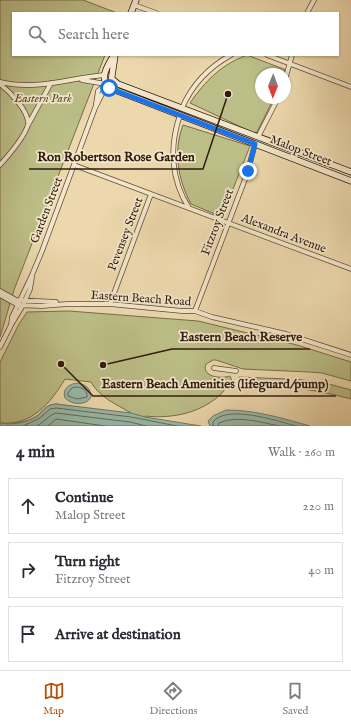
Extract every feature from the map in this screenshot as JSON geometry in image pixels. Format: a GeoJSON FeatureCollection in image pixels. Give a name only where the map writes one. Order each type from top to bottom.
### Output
{"type":"FeatureCollection","features":[{"type":"Feature","properties":{"kind":"street"},"geometry":{"type":"LineString","coordinates":[[308,12],[314,0]]}},
{"type":"Feature","properties":{"kind":"street"},"geometry":{"type":"LineString","coordinates":[[131,12],[135,2],[154,12]]}},
{"type":"Feature","properties":{"kind":"street","name":"Garden Street"},"geometry":{"type":"LineString","coordinates":[[104,75],[114,56]]}},
{"type":"Feature","properties":{"kind":"street","name":"Garden Street"},"geometry":{"type":"LineString","coordinates":[[11,325],[12,317],[32,275],[95,108],[112,79],[111,74],[114,56]]}},
{"type":"Feature","properties":{"kind":"street"},"geometry":{"type":"LineString","coordinates":[[189,208],[180,191],[175,176],[173,162],[174,135],[182,108],[188,95],[202,77],[217,64],[229,56]]}},
{"type":"Feature","properties":{"kind":"street"},"geometry":{"type":"LineString","coordinates":[[270,56],[351,87]]}},
{"type":"Feature","properties":{"kind":"street"},"geometry":{"type":"LineString","coordinates":[[289,68],[292,56]]}},
{"type":"Feature","properties":{"kind":"street"},"geometry":{"type":"LineString","coordinates":[[0,83],[24,86],[77,80],[104,75],[107,86],[77,80]]}},
{"type":"Feature","properties":{"kind":"street","name":"Malop Street"},"geometry":{"type":"LineString","coordinates":[[112,79],[118,84],[351,172]]}},
{"type":"Feature","properties":{"kind":"street"},"geometry":{"type":"LineString","coordinates":[[0,83],[19,104],[27,118],[27,127]]}},
{"type":"Feature","properties":{"kind":"street"},"geometry":{"type":"LineString","coordinates":[[0,165],[17,144],[51,83]]}},
{"type":"Feature","properties":{"kind":"street","name":"Malop Street"},"geometry":{"type":"LineString","coordinates":[[107,86],[351,181]]}},
{"type":"Feature","properties":{"kind":"street"},"geometry":{"type":"LineString","coordinates":[[148,103],[151,96]]}},
{"type":"Feature","properties":{"kind":"street","name":"Fitzroy Street"},"geometry":{"type":"LineString","coordinates":[[195,311],[249,168],[251,154],[275,104]]}},
{"type":"Feature","properties":{"kind":"street","name":"Alexandra Avenue"},"geometry":{"type":"LineString","coordinates":[[74,165],[351,269]]}},
{"type":"Feature","properties":{"kind":"street","name":"Pevensey Street"},"geometry":{"type":"LineString","coordinates":[[110,304],[151,194]]}},
{"type":"Feature","properties":{"kind":"street","name":"Garden Street"},"geometry":{"type":"LineString","coordinates":[[11,325],[24,305],[31,287],[32,275]]}},
{"type":"Feature","properties":{"kind":"street"},"geometry":{"type":"LineString","coordinates":[[0,291],[14,299],[20,300]]}},
{"type":"Feature","properties":{"kind":"street"},"geometry":{"type":"LineString","coordinates":[[0,295],[18,305]]}},
{"type":"Feature","properties":{"kind":"street","name":"Eastern Beach Road"},"geometry":{"type":"LineString","coordinates":[[20,300],[66,304]]}},
{"type":"Feature","properties":{"kind":"street","name":"Eastern Beach Road"},"geometry":{"type":"LineString","coordinates":[[18,305],[42,306],[66,304],[110,304],[195,311],[212,317],[286,334],[351,355]]}},
{"type":"Feature","properties":{"kind":"street"},"geometry":{"type":"LineString","coordinates":[[0,347],[11,325]]}},
{"type":"Feature","properties":{"kind":"street"},"geometry":{"type":"LineString","coordinates":[[214,368],[236,371]]}},
{"type":"Feature","properties":{"kind":"green space","name":"Eastern Park"},"geometry":{"type":"Polygon","coordinates":[[[0,0],[83,0],[114,12],[12,12],[12,56],[105,56],[14,290],[0,337],[0,0]]]}},
{"type":"Feature","properties":{"kind":"green space"},"geometry":{"type":"Polygon","coordinates":[[[245,56],[250,56],[281,68],[255,68],[255,104],[271,104],[256,134],[190,103],[202,87],[215,74],[230,63],[245,56]]]}},
{"type":"Feature","properties":{"kind":"green space"},"geometry":{"type":"Polygon","coordinates":[[[183,125],[250,146],[222,217],[191,204],[187,195],[178,165],[178,145],[183,125]]]}},
{"type":"Feature","properties":{"kind":"green space"},"geometry":{"type":"Polygon","coordinates":[[[69,311],[198,321],[297,345],[351,362],[351,381],[322,373],[243,369],[213,360],[206,364],[206,372],[217,377],[230,376],[232,381],[222,393],[214,400],[196,410],[186,413],[155,417],[145,416],[144,426],[10,424],[31,419],[47,407],[56,404],[131,413],[104,396],[91,382],[65,379],[53,397],[38,412],[21,421],[0,423],[0,362],[19,324],[27,312],[69,311]]]}},
{"type":"Feature","properties":{"kind":"green space"},"geometry":{"type":"Polygon","coordinates":[[[239,377],[287,379],[286,388],[239,386],[239,377]]]}},
{"type":"Feature","properties":{"kind":"green space"},"geometry":{"type":"Polygon","coordinates":[[[295,379],[325,383],[351,390],[351,399],[323,392],[295,388],[295,379]]]}},
{"type":"Feature","properties":{"kind":"water"},"geometry":{"type":"Polygon","coordinates":[[[77,383],[85,385],[89,389],[91,397],[86,402],[79,404],[71,402],[65,398],[64,395],[65,390],[71,384],[77,383]]]}},
{"type":"Feature","properties":{"kind":"water"},"geometry":{"type":"Polygon","coordinates":[[[56,404],[131,413],[145,417],[201,426],[0,426],[0,423],[15,424],[24,422],[37,416],[47,407],[56,404]]]}},
{"type":"Feature","properties":{"kind":"water"},"geometry":{"type":"Polygon","coordinates":[[[226,410],[237,410],[279,417],[310,426],[210,426],[208,421],[213,416],[226,410]]]}},
{"type":"Feature","properties":{"kind":"place","name":"Ron Robertson Rose Garden"},"geometry":{"type":"Point","coordinates":[228,94]}},
{"type":"Feature","properties":{"kind":"place","name":"Eastern Beach Amenities (lifeguard/pump)"},"geometry":{"type":"Point","coordinates":[61,364]}},
{"type":"Feature","properties":{"kind":"place","name":"Eastern Beach Reserve"},"geometry":{"type":"Point","coordinates":[103,365]}},
{"type":"Feature","properties":{"kind":"route"},"geometry":{"type":"LineString","coordinates":[[109,88],[255,144],[251,154],[248,171]]}}]}
